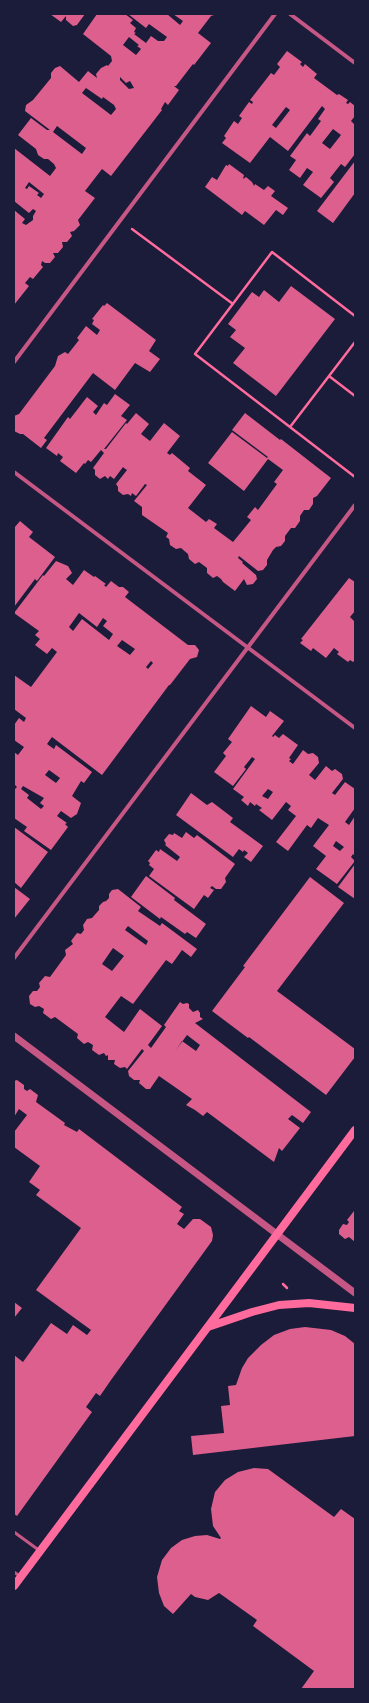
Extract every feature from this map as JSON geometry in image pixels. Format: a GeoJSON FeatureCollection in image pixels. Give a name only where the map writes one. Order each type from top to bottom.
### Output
{"type":"FeatureCollection","features":[{"type":"Feature","properties":{"kind":"main road"},"geometry":{"type":"LineString","coordinates":[[14,1586],[17,1574],[40,1551],[355,1130]]}},
{"type":"Feature","properties":{"kind":"main road"},"geometry":{"type":"LineString","coordinates":[[208,1327],[252,1312],[279,1305],[309,1303],[355,1308]]}},
{"type":"Feature","properties":{"kind":"street"},"geometry":{"type":"LineString","coordinates":[[14,362],[275,14]]}},
{"type":"Feature","properties":{"kind":"street"},"geometry":{"type":"LineString","coordinates":[[290,14],[355,63]]}},
{"type":"Feature","properties":{"kind":"street"},"geometry":{"type":"LineString","coordinates":[[14,472],[355,728]]}},
{"type":"Feature","properties":{"kind":"street"},"geometry":{"type":"LineString","coordinates":[[14,958],[355,505]]}},
{"type":"Feature","properties":{"kind":"street"},"geometry":{"type":"LineString","coordinates":[[14,1036],[355,1293]]}},
{"type":"Feature","properties":{"kind":"lane"},"geometry":{"type":"LineString","coordinates":[[14,1532],[40,1551]]}},
{"type":"Feature","properties":{"kind":"path"},"geometry":{"type":"LineString","coordinates":[[120,220],[233,304]]}},
{"type":"Feature","properties":{"kind":"path"},"geometry":{"type":"LineString","coordinates":[[355,316],[272,252],[195,354],[355,477]]}},
{"type":"Feature","properties":{"kind":"path"},"geometry":{"type":"LineString","coordinates":[[290,427],[355,342]]}},
{"type":"Feature","properties":{"kind":"path"},"geometry":{"type":"LineString","coordinates":[[329,376],[355,396]]}},
{"type":"Feature","properties":{"kind":"path"},"geometry":{"type":"LineString","coordinates":[[288,1288],[292,1283]]}},
{"type":"Feature","properties":{"kind":"building"},"geometry":{"type":"Polygon","coordinates":[[[50,14],[85,14],[77,25],[73,26],[66,20],[66,16],[61,22],[50,14]]]}},
{"type":"Feature","properties":{"kind":"building"},"geometry":{"type":"Polygon","coordinates":[[[97,14],[125,14],[133,20],[130,23],[136,28],[134,32],[136,33],[134,34],[146,43],[151,36],[158,41],[164,41],[167,37],[149,24],[146,28],[128,14],[167,14],[180,25],[183,21],[173,14],[217,14],[211,16],[198,33],[211,43],[176,86],[174,86],[179,90],[168,105],[165,102],[161,109],[162,110],[111,176],[102,169],[85,191],[95,198],[78,220],[80,225],[74,231],[70,232],[72,236],[67,242],[62,242],[63,247],[58,253],[53,253],[55,257],[50,263],[45,263],[42,261],[41,265],[43,267],[33,279],[30,277],[25,283],[29,286],[14,305],[14,210],[25,219],[22,223],[26,225],[33,220],[33,216],[36,211],[33,209],[29,213],[14,201],[14,148],[50,176],[56,168],[48,159],[44,159],[38,155],[36,149],[18,135],[31,118],[47,130],[50,130],[25,111],[26,105],[33,100],[51,78],[51,73],[55,68],[60,66],[79,82],[88,71],[97,78],[96,74],[101,68],[107,65],[108,66],[112,61],[111,56],[83,34],[97,14]],[[129,37],[123,45],[136,55],[141,49],[137,46],[139,45],[129,37]],[[120,77],[120,80],[129,89],[134,88],[130,81],[126,83],[120,77]],[[86,88],[82,93],[111,115],[116,109],[114,105],[103,97],[102,99],[86,88]],[[57,126],[53,132],[82,154],[86,148],[57,126]],[[29,182],[25,188],[27,189],[29,186],[39,193],[37,195],[41,198],[44,194],[29,182]]]}},
{"type":"Feature","properties":{"kind":"building"},"geometry":{"type":"Polygon","coordinates":[[[287,51],[302,62],[300,64],[303,67],[305,64],[317,74],[314,78],[337,95],[339,94],[348,100],[346,103],[348,104],[350,102],[355,106],[355,116],[351,121],[355,125],[355,154],[345,167],[341,164],[330,178],[334,182],[321,198],[303,185],[313,172],[307,168],[300,178],[289,170],[296,160],[290,156],[307,133],[310,136],[321,121],[318,119],[325,109],[322,106],[288,151],[270,137],[250,163],[222,143],[226,138],[224,136],[234,121],[238,124],[242,118],[239,116],[249,102],[252,104],[253,102],[250,100],[271,73],[274,75],[280,67],[277,64],[287,51]],[[286,107],[272,125],[276,128],[290,110],[286,107]],[[333,129],[322,143],[330,149],[341,135],[333,129]]]}},
{"type":"Feature","properties":{"kind":"building"},"geometry":{"type":"Polygon","coordinates":[[[355,161],[355,193],[333,223],[317,211],[355,161]]]}},
{"type":"Feature","properties":{"kind":"building"},"geometry":{"type":"Polygon","coordinates":[[[229,164],[244,175],[243,179],[246,177],[254,186],[255,184],[264,190],[268,186],[275,191],[271,196],[288,208],[283,215],[276,210],[264,225],[245,211],[242,215],[205,187],[212,177],[217,180],[226,165],[228,166],[229,164]]]}},
{"type":"Feature","properties":{"kind":"building"},"geometry":{"type":"Polygon","coordinates":[[[291,286],[335,319],[276,396],[233,363],[245,348],[230,337],[236,330],[228,324],[252,292],[259,297],[264,290],[279,302],[291,286]]]}},
{"type":"Feature","properties":{"kind":"building"},"geometry":{"type":"Polygon","coordinates":[[[107,303],[156,340],[149,351],[160,359],[150,372],[135,363],[115,390],[93,373],[44,438],[47,440],[41,448],[23,434],[14,431],[14,416],[19,414],[55,366],[58,356],[65,352],[68,354],[79,340],[77,338],[86,326],[97,335],[100,330],[92,324],[94,320],[92,319],[103,305],[104,306],[107,303]]]}},
{"type":"Feature","properties":{"kind":"building"},"geometry":{"type":"Polygon","coordinates":[[[115,394],[130,405],[121,416],[127,420],[104,449],[106,449],[126,423],[127,424],[136,413],[149,424],[141,434],[150,441],[164,423],[180,436],[167,453],[170,455],[172,453],[190,468],[188,471],[206,485],[188,508],[206,522],[209,519],[217,524],[214,528],[233,542],[251,520],[247,517],[255,507],[258,510],[277,484],[274,482],[283,470],[268,459],[244,491],[208,463],[232,432],[267,458],[268,457],[232,430],[245,413],[331,478],[317,496],[313,498],[313,504],[309,510],[304,510],[300,516],[300,521],[295,528],[291,528],[285,536],[285,541],[281,546],[276,547],[273,550],[267,560],[267,565],[263,570],[258,571],[239,556],[238,558],[243,562],[242,563],[256,575],[257,579],[253,584],[247,585],[244,579],[235,591],[217,576],[213,578],[207,573],[207,568],[199,562],[195,564],[189,559],[188,554],[181,548],[176,549],[170,545],[169,539],[166,537],[168,533],[142,515],[142,507],[134,501],[147,485],[145,484],[136,496],[132,493],[131,496],[128,494],[123,495],[118,491],[116,484],[127,470],[123,467],[114,479],[110,476],[108,479],[105,476],[100,479],[95,475],[95,470],[93,468],[104,453],[101,450],[91,462],[88,460],[76,473],[60,461],[63,457],[58,453],[57,456],[46,448],[68,417],[70,419],[87,397],[98,406],[93,412],[96,415],[104,403],[107,405],[115,394]]]}},
{"type":"Feature","properties":{"kind":"building"},"geometry":{"type":"Polygon","coordinates":[[[20,521],[33,532],[29,537],[55,557],[37,581],[35,579],[14,607],[14,528],[20,521]]]}},
{"type":"Feature","properties":{"kind":"building"},"geometry":{"type":"Polygon","coordinates":[[[56,561],[68,566],[72,573],[66,579],[73,585],[84,570],[106,584],[104,585],[106,587],[111,581],[129,592],[125,597],[188,645],[195,645],[199,650],[197,657],[190,659],[169,685],[102,775],[52,737],[47,744],[54,749],[56,745],[92,772],[84,783],[81,781],[72,796],[81,803],[77,814],[71,818],[61,811],[57,816],[67,823],[65,824],[68,827],[51,850],[24,831],[27,827],[14,818],[14,788],[15,789],[17,787],[14,784],[14,752],[18,755],[24,747],[14,740],[14,725],[19,718],[24,722],[26,718],[14,709],[14,675],[31,687],[57,652],[52,648],[47,654],[35,645],[40,639],[35,635],[39,631],[14,613],[43,575],[44,576],[56,561]],[[79,613],[69,627],[73,631],[82,619],[109,640],[113,634],[103,626],[107,621],[103,618],[97,627],[79,613]],[[122,640],[117,646],[130,655],[135,649],[122,640]],[[151,661],[146,667],[148,669],[153,663],[151,661]],[[49,770],[45,775],[56,783],[60,778],[49,770]],[[23,786],[21,789],[29,795],[27,798],[41,809],[44,806],[40,803],[44,798],[23,786]]]}},
{"type":"Feature","properties":{"kind":"building"},"geometry":{"type":"Polygon","coordinates":[[[349,578],[355,582],[355,611],[350,617],[354,621],[355,620],[355,660],[353,662],[350,660],[348,662],[337,654],[339,652],[334,648],[326,658],[313,648],[311,651],[300,643],[303,640],[301,639],[349,578]]]}},
{"type":"Feature","properties":{"kind":"building"},"geometry":{"type":"Polygon","coordinates":[[[251,706],[266,717],[270,711],[284,721],[272,736],[273,737],[275,735],[279,738],[283,734],[298,745],[289,758],[291,759],[289,761],[293,764],[303,750],[308,754],[313,753],[318,757],[319,763],[309,775],[315,780],[326,766],[332,771],[335,769],[342,774],[343,779],[332,793],[335,795],[345,782],[355,789],[355,808],[345,822],[349,825],[355,816],[355,856],[353,854],[351,857],[355,861],[337,884],[316,869],[326,856],[313,846],[329,825],[318,818],[311,828],[307,825],[288,851],[276,842],[296,816],[288,810],[291,806],[286,802],[272,820],[259,810],[262,808],[256,804],[255,806],[250,802],[248,806],[241,800],[244,797],[233,789],[255,759],[252,757],[244,767],[246,769],[233,786],[214,772],[226,756],[223,753],[232,742],[228,739],[251,706]],[[268,789],[262,796],[268,799],[273,792],[268,789]],[[336,841],[333,846],[340,851],[344,847],[336,841]]]}},
{"type":"Feature","properties":{"kind":"building"},"geometry":{"type":"Polygon","coordinates":[[[191,793],[207,805],[212,802],[233,818],[230,822],[263,846],[251,862],[244,857],[248,853],[244,850],[243,852],[239,849],[233,857],[176,815],[191,793]]]}},
{"type":"Feature","properties":{"kind":"building"},"geometry":{"type":"Polygon","coordinates":[[[14,827],[48,852],[21,888],[14,882],[14,827]]]}},
{"type":"Feature","properties":{"kind":"building"},"geometry":{"type":"Polygon","coordinates":[[[186,832],[194,838],[197,835],[235,864],[225,878],[226,882],[221,889],[216,889],[212,886],[210,888],[214,890],[208,898],[204,895],[194,909],[149,876],[154,869],[149,865],[150,863],[148,861],[156,850],[159,852],[160,849],[177,861],[180,857],[165,845],[164,840],[169,834],[173,835],[174,833],[182,838],[186,832]]]}},
{"type":"Feature","properties":{"kind":"building"},"geometry":{"type":"Polygon","coordinates":[[[355,864],[355,899],[338,887],[355,864]]]}},
{"type":"Feature","properties":{"kind":"building"},"geometry":{"type":"Polygon","coordinates":[[[146,876],[175,898],[174,900],[206,924],[196,938],[187,932],[185,934],[161,917],[160,919],[131,897],[146,876]]]}},
{"type":"Feature","properties":{"kind":"building"},"geometry":{"type":"Polygon","coordinates":[[[310,877],[344,903],[277,991],[355,1049],[355,1057],[326,1095],[212,1011],[245,967],[243,966],[310,877]]]}},
{"type":"Feature","properties":{"kind":"building"},"geometry":{"type":"Polygon","coordinates":[[[14,887],[30,899],[14,919],[14,887]]]}},
{"type":"Feature","properties":{"kind":"building"},"geometry":{"type":"Polygon","coordinates":[[[118,889],[141,907],[138,911],[160,926],[162,923],[197,949],[191,957],[182,950],[172,964],[166,960],[133,1004],[121,996],[105,1017],[124,1032],[140,1009],[162,1026],[148,1045],[151,1048],[166,1027],[164,1025],[180,1002],[183,1004],[189,1004],[189,1008],[193,1012],[198,1010],[200,1017],[203,1019],[195,1023],[311,1112],[303,1123],[292,1115],[288,1119],[300,1128],[282,1151],[279,1148],[274,1162],[207,1112],[203,1116],[186,1105],[192,1099],[159,1076],[150,1089],[146,1089],[139,1083],[140,1080],[134,1080],[129,1076],[128,1071],[144,1051],[142,1049],[127,1069],[125,1067],[120,1068],[114,1064],[115,1060],[108,1060],[108,1055],[106,1056],[104,1053],[99,1055],[92,1050],[93,1045],[88,1042],[84,1044],[77,1038],[78,1034],[55,1017],[51,1019],[43,1013],[44,1009],[30,1004],[29,996],[33,991],[37,991],[40,987],[39,983],[45,976],[50,977],[66,955],[65,950],[73,944],[71,941],[77,933],[81,934],[84,930],[83,925],[87,919],[92,918],[99,910],[99,906],[109,898],[109,894],[112,890],[118,889]],[[128,926],[125,930],[146,945],[148,941],[128,926]],[[113,948],[102,964],[112,971],[124,956],[113,948]],[[187,1035],[182,1041],[196,1051],[200,1045],[187,1035]]]}},
{"type":"Feature","properties":{"kind":"building"},"geometry":{"type":"Polygon","coordinates":[[[17,1080],[24,1085],[24,1089],[27,1091],[30,1089],[38,1095],[36,1102],[65,1123],[64,1125],[77,1132],[79,1129],[182,1207],[179,1211],[184,1214],[177,1224],[184,1229],[193,1219],[200,1219],[211,1227],[213,1235],[212,1241],[100,1396],[96,1393],[86,1407],[92,1412],[17,1516],[14,1514],[14,1355],[23,1362],[51,1323],[67,1334],[73,1325],[87,1335],[91,1330],[36,1290],[81,1228],[36,1195],[40,1190],[29,1182],[40,1166],[14,1147],[14,1132],[27,1115],[19,1109],[14,1117],[14,1081],[17,1080]]]}},
{"type":"Feature","properties":{"kind":"building"},"geometry":{"type":"Polygon","coordinates":[[[354,1211],[355,1242],[349,1237],[345,1239],[339,1234],[339,1230],[343,1224],[347,1225],[349,1222],[347,1220],[354,1211]]]}},
{"type":"Feature","properties":{"kind":"building"},"geometry":{"type":"Polygon","coordinates":[[[14,1302],[22,1308],[14,1318],[14,1302]]]}},
{"type":"Feature","properties":{"kind":"building"},"geometry":{"type":"Polygon","coordinates":[[[305,1327],[331,1330],[345,1336],[355,1344],[355,1436],[193,1455],[191,1436],[224,1433],[221,1406],[230,1405],[228,1386],[236,1385],[242,1368],[248,1358],[274,1335],[290,1329],[305,1327]]]}},
{"type":"Feature","properties":{"kind":"building"},"geometry":{"type":"Polygon","coordinates":[[[254,1468],[268,1469],[334,1517],[341,1509],[355,1519],[355,1689],[301,1689],[314,1671],[253,1626],[257,1620],[219,1593],[208,1600],[195,1597],[191,1594],[173,1614],[164,1606],[159,1593],[157,1577],[162,1560],[171,1548],[182,1540],[195,1536],[207,1535],[221,1538],[213,1526],[211,1509],[215,1492],[225,1480],[238,1472],[254,1468]]]}}]}
